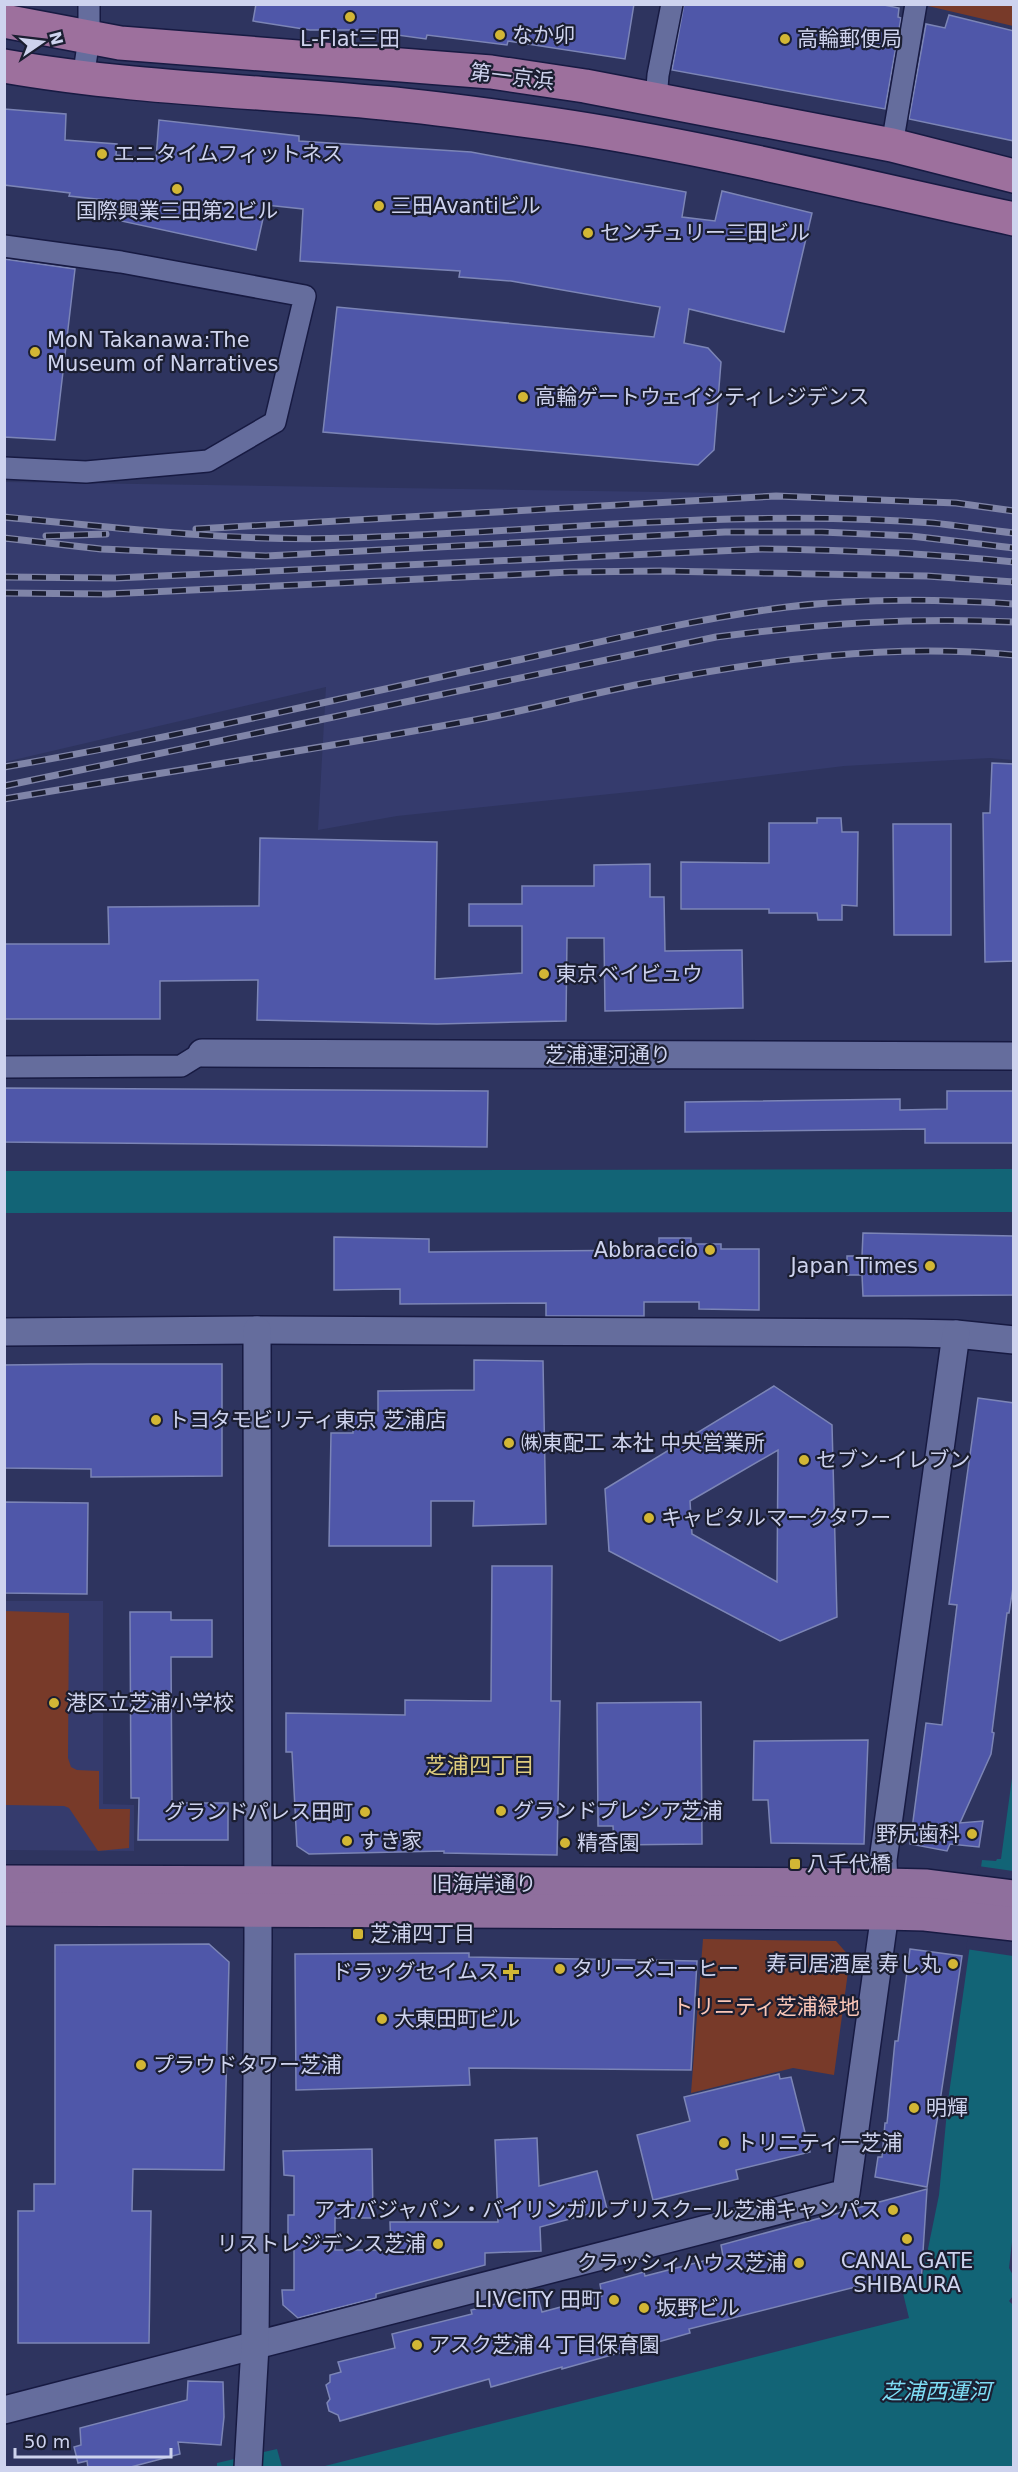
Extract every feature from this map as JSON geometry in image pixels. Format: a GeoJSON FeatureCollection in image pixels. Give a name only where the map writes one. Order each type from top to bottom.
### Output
{"type":"FeatureCollection","features":[{"type":"Feature","properties":{"kind":"highway","name":"第一京浜"},"geometry":{"type":"LineString","coordinates":[[4,21],[120,43],[491,72],[656,99],[901,147],[1014,176]]}},
{"type":"Feature","properties":{"kind":"highway"},"geometry":{"type":"LineString","coordinates":[[4,30],[8,46],[4,53]]}},
{"type":"Feature","properties":{"kind":"highway"},"geometry":{"type":"LineString","coordinates":[[183,49],[168,52],[160,59],[160,72],[165,82],[191,90]]}},
{"type":"Feature","properties":{"kind":"highway","name":"第一京浜"},"geometry":{"type":"LineString","coordinates":[[4,66],[83,79],[191,90],[383,103],[551,124],[696,148],[1014,219]]}},
{"type":"Feature","properties":{"kind":"highway"},"geometry":{"type":"LineString","coordinates":[[901,147],[901,195]]}},
{"type":"Feature","properties":{"kind":"main road","name":"旧海岸通り"},"geometry":{"type":"LineString","coordinates":[[4,1882],[257,1897]]}},
{"type":"Feature","properties":{"kind":"main road","name":"旧海岸通り"},"geometry":{"type":"LineString","coordinates":[[4,1909],[257,1897],[885,1899],[927,1886],[961,1904]]}},
{"type":"Feature","properties":{"kind":"main road"},"geometry":{"type":"LineString","coordinates":[[961,1904],[1014,1897]]}},
{"type":"Feature","properties":{"kind":"main road"},"geometry":{"type":"LineString","coordinates":[[961,1904],[1014,1924]]}},
{"type":"Feature","properties":{"kind":"street"},"geometry":{"type":"LineString","coordinates":[[83,79],[89,38],[89,4]]}},
{"type":"Feature","properties":{"kind":"street"},"geometry":{"type":"LineString","coordinates":[[656,99],[658,75],[672,4]]}},
{"type":"Feature","properties":{"kind":"street"},"geometry":{"type":"LineString","coordinates":[[901,147],[916,4]]}},
{"type":"Feature","properties":{"kind":"street"},"geometry":{"type":"LineString","coordinates":[[4,246],[121,262],[305,296],[275,422],[208,461],[86,472],[4,468]]}},
{"type":"Feature","properties":{"kind":"street"},"geometry":{"type":"LineString","coordinates":[[4,1067],[181,1066],[202,1053]]}},
{"type":"Feature","properties":{"kind":"street","name":"芝浦運河通り"},"geometry":{"type":"LineString","coordinates":[[202,1053],[1014,1056]]}},
{"type":"Feature","properties":{"kind":"street"},"geometry":{"type":"LineString","coordinates":[[4,1332],[257,1330],[956,1334],[1014,1340]]}},
{"type":"Feature","properties":{"kind":"street"},"geometry":{"type":"LineString","coordinates":[[248,2468],[255,2346],[257,1330]]}},
{"type":"Feature","properties":{"kind":"street"},"geometry":{"type":"LineString","coordinates":[[4,2410],[846,2193],[885,1899],[883,1860],[956,1334]]}},
{"type":"Feature","properties":{"kind":"shaded area"},"geometry":{"type":"Polygon","coordinates":[[[4,482],[860,495],[1013,508],[1013,760],[990,758],[844,766],[649,790],[397,816],[318,830],[326,687],[5,762],[4,482]]]}},
{"type":"Feature","properties":{"kind":"shaded area","name":"港区立芝浦小学校"},"geometry":{"type":"Polygon","coordinates":[[[5,1601],[103,1601],[103,1804],[134,1805],[134,1851],[5,1850],[5,1601]]]}},
{"type":"Feature","properties":{"kind":"green space"},"geometry":{"type":"Polygon","coordinates":[[[1013,5],[1013,26],[928,6],[1013,5]]]}},
{"type":"Feature","properties":{"kind":"green space"},"geometry":{"type":"Polygon","coordinates":[[[5,1611],[69,1613],[68,1758],[71,1767],[77,1770],[99,1771],[99,1809],[130,1809],[129,1848],[98,1851],[69,1808],[64,1806],[5,1805],[5,1611]]]}},
{"type":"Feature","properties":{"kind":"green space","name":"トリニティ芝浦緑地"},"geometry":{"type":"Polygon","coordinates":[[[703,1939],[836,1941],[850,1957],[834,2075],[793,2068],[691,2093],[703,1939]]]}},
{"type":"Feature","properties":{"kind":"water"},"geometry":{"type":"Polygon","coordinates":[[[1013,1169],[1013,1212],[4,1213],[5,1171],[1013,1169]]]}},
{"type":"Feature","properties":{"kind":"water","name":"芝浦西運河"},"geometry":{"type":"Polygon","coordinates":[[[1013,1771],[1014,2225],[1009,2268],[1014,2277],[1013,2296],[1009,2301],[1014,2306],[1013,2467],[317,2468],[909,2318],[902,2289],[921,2283],[939,2195],[948,2101],[982,1860],[1001,1859],[1013,1771]]]}},
{"type":"Feature","properties":{"kind":"water"},"geometry":{"type":"Polygon","coordinates":[[[277,2449],[282,2467],[217,2468],[217,2463],[277,2449]]]}},
{"type":"Feature","properties":{"kind":"pier"},"geometry":{"type":"Polygon","coordinates":[[[978,1866],[1013,1871],[1013,1956],[966,1949],[978,1866]]]}},
{"type":"Feature","properties":{"kind":"building"},"geometry":{"type":"Polygon","coordinates":[[[256,4],[634,4],[625,59],[508,41],[507,45],[427,35],[426,39],[361,30],[310,30],[253,21],[256,4]]]}},
{"type":"Feature","properties":{"kind":"building","name":"高輪郵便局"},"geometry":{"type":"Polygon","coordinates":[[[684,4],[879,4],[899,8],[898,17],[901,18],[885,109],[672,70],[684,4]]]}},
{"type":"Feature","properties":{"kind":"building"},"geometry":{"type":"Polygon","coordinates":[[[949,15],[1014,31],[1014,141],[909,119],[926,24],[945,28],[949,15]]]}},
{"type":"Feature","properties":{"kind":"building"},"geometry":{"type":"Polygon","coordinates":[[[4,109],[66,114],[65,140],[117,144],[116,155],[156,159],[159,120],[299,136],[299,141],[471,152],[686,192],[682,217],[715,221],[722,191],[812,213],[784,332],[689,309],[684,343],[708,348],[721,362],[714,450],[698,465],[323,432],[337,307],[654,337],[660,307],[511,281],[459,277],[460,271],[300,261],[303,209],[266,205],[256,250],[112,219],[114,201],[4,185],[4,109]]]}},
{"type":"Feature","properties":{"kind":"building","name":"MoN Takanawa:The Museum of Narratives"},"geometry":{"type":"Polygon","coordinates":[[[4,259],[75,269],[55,440],[4,437],[4,259]]]}},
{"type":"Feature","properties":{"kind":"building"},"geometry":{"type":"Polygon","coordinates":[[[992,763],[1014,764],[1014,961],[985,962],[983,813],[990,813],[992,763]]]}},
{"type":"Feature","properties":{"kind":"building"},"geometry":{"type":"Polygon","coordinates":[[[817,818],[841,818],[842,832],[858,832],[857,906],[842,905],[842,920],[818,920],[817,913],[769,913],[769,909],[681,909],[681,862],[769,863],[769,823],[817,823],[817,818]]]}},
{"type":"Feature","properties":{"kind":"building"},"geometry":{"type":"Polygon","coordinates":[[[893,824],[951,824],[951,935],[894,935],[893,824]]]}},
{"type":"Feature","properties":{"kind":"building"},"geometry":{"type":"Polygon","coordinates":[[[260,838],[437,842],[435,979],[522,973],[522,926],[469,926],[469,904],[522,904],[522,886],[594,886],[594,865],[650,864],[650,897],[664,897],[665,951],[742,950],[743,1008],[605,1011],[604,938],[567,938],[566,1021],[437,1024],[257,1020],[258,980],[160,981],[160,1019],[4,1019],[4,944],[109,944],[108,907],[259,906],[260,838]]]}},
{"type":"Feature","properties":{"kind":"building"},"geometry":{"type":"Polygon","coordinates":[[[4,1088],[488,1091],[487,1147],[4,1142],[4,1088]]]}},
{"type":"Feature","properties":{"kind":"building"},"geometry":{"type":"Polygon","coordinates":[[[947,1091],[1014,1091],[1014,1143],[925,1143],[925,1129],[685,1132],[685,1102],[900,1099],[900,1110],[947,1109],[947,1091]]]}},
{"type":"Feature","properties":{"kind":"building","name":"Japan Times"},"geometry":{"type":"Polygon","coordinates":[[[863,1233],[1014,1236],[1014,1295],[863,1296],[862,1275],[847,1275],[847,1256],[862,1256],[863,1233]]]}},
{"type":"Feature","properties":{"kind":"building"},"geometry":{"type":"Polygon","coordinates":[[[334,1237],[429,1239],[429,1252],[659,1250],[659,1238],[691,1238],[691,1244],[721,1244],[721,1249],[759,1249],[759,1310],[699,1309],[699,1302],[644,1302],[644,1316],[546,1316],[546,1303],[400,1304],[400,1289],[334,1290],[334,1237]]]}},
{"type":"Feature","properties":{"kind":"building"},"geometry":{"type":"Polygon","coordinates":[[[474,1360],[543,1361],[546,1524],[473,1526],[474,1501],[431,1501],[431,1546],[329,1546],[331,1433],[353,1433],[353,1411],[378,1411],[378,1391],[474,1390],[474,1360]]]}},
{"type":"Feature","properties":{"kind":"building","name":"トヨタモビリティ東京 芝浦店"},"geometry":{"type":"Polygon","coordinates":[[[222,1364],[222,1476],[91,1477],[91,1469],[4,1468],[4,1365],[222,1364]]]}},
{"type":"Feature","properties":{"kind":"building","name":"キャピタルマークタワー"},"geometry":{"type":"Polygon","coordinates":[[[774,1386],[832,1425],[837,1617],[780,1641],[609,1551],[605,1489],[774,1386]],[[778,1450],[690,1501],[692,1534],[777,1582],[778,1450]]]}},
{"type":"Feature","properties":{"kind":"building"},"geometry":{"type":"Polygon","coordinates":[[[978,1398],[1014,1403],[1014,1581],[1009,1613],[1007,1613],[991,1754],[960,1823],[983,1821],[979,1847],[950,1844],[947,1851],[910,1844],[926,1723],[942,1725],[957,1605],[949,1604],[978,1398]]]}},
{"type":"Feature","properties":{"kind":"building"},"geometry":{"type":"Polygon","coordinates":[[[4,1502],[88,1503],[87,1594],[4,1593],[4,1502]]]}},
{"type":"Feature","properties":{"kind":"building"},"geometry":{"type":"Polygon","coordinates":[[[492,1566],[552,1566],[551,1701],[560,1701],[557,1855],[444,1853],[444,1851],[309,1854],[297,1846],[292,1752],[286,1752],[286,1713],[405,1715],[405,1700],[491,1701],[492,1566]]]}},
{"type":"Feature","properties":{"kind":"building"},"geometry":{"type":"Polygon","coordinates":[[[130,1612],[171,1612],[171,1620],[212,1620],[212,1657],[171,1657],[172,1803],[228,1803],[228,1840],[138,1840],[139,1798],[131,1798],[130,1612]]]}},
{"type":"Feature","properties":{"kind":"building"},"geometry":{"type":"Polygon","coordinates":[[[701,1702],[702,1844],[614,1845],[613,1826],[598,1826],[597,1703],[701,1702]]]}},
{"type":"Feature","properties":{"kind":"building"},"geometry":{"type":"Polygon","coordinates":[[[868,1740],[864,1844],[771,1843],[768,1800],[753,1800],[754,1741],[868,1740]]]}},
{"type":"Feature","properties":{"kind":"building","name":"プラウドタワー芝浦"},"geometry":{"type":"Polygon","coordinates":[[[209,1944],[229,1962],[224,2170],[133,2169],[132,2211],[151,2211],[149,2343],[18,2343],[18,2211],[34,2211],[34,2184],[55,2184],[55,1945],[209,1944]]]}},
{"type":"Feature","properties":{"kind":"building"},"geometry":{"type":"Polygon","coordinates":[[[910,1949],[962,1956],[927,2187],[875,2177],[878,2157],[882,2157],[895,2041],[898,2041],[910,1949]]]}},
{"type":"Feature","properties":{"kind":"building"},"geometry":{"type":"Polygon","coordinates":[[[469,1953],[469,1957],[697,1961],[691,2070],[469,2068],[470,2085],[296,2090],[295,1954],[469,1953]]]}},
{"type":"Feature","properties":{"kind":"building","name":"トリニティー芝浦"},"geometry":{"type":"Polygon","coordinates":[[[779,2074],[780,2079],[791,2077],[810,2152],[736,2170],[738,2179],[653,2200],[637,2135],[690,2121],[684,2097],[779,2074]]]}},
{"type":"Feature","properties":{"kind":"building"},"geometry":{"type":"Polygon","coordinates":[[[537,2138],[539,2186],[597,2171],[607,2209],[540,2227],[541,2251],[485,2253],[485,2265],[376,2294],[376,2298],[298,2318],[283,2305],[282,2290],[294,2290],[294,2250],[288,2250],[288,2215],[294,2215],[294,2176],[284,2175],[283,2151],[372,2149],[373,2218],[335,2218],[335,2250],[391,2250],[390,2222],[498,2222],[495,2140],[537,2138]]]}},
{"type":"Feature","properties":{"kind":"building"},"geometry":{"type":"Polygon","coordinates":[[[927,2189],[921,2283],[901,2284],[899,2276],[689,2329],[690,2333],[562,2369],[562,2367],[491,2387],[489,2379],[340,2421],[338,2415],[329,2411],[327,2403],[330,2399],[326,2385],[330,2382],[330,2375],[341,2372],[338,2362],[395,2348],[392,2334],[472,2314],[471,2310],[537,2294],[542,2312],[602,2296],[600,2284],[644,2272],[645,2276],[723,2256],[721,2245],[927,2189]]]}},
{"type":"Feature","properties":{"kind":"building"},"geometry":{"type":"Polygon","coordinates":[[[188,2381],[223,2382],[224,2417],[221,2445],[178,2442],[180,2454],[127,2468],[88,2468],[87,2461],[78,2463],[74,2447],[81,2445],[80,2428],[187,2400],[188,2381]]]}},
{"type":"Feature","properties":{"kind":"railway"},"geometry":{"type":"LineString","coordinates":[[196,529],[776,496],[956,503],[1014,511]]}},
{"type":"Feature","properties":{"kind":"railway"},"geometry":{"type":"LineString","coordinates":[[4,517],[176,533],[306,539],[787,518],[933,523],[1014,533]]}},
{"type":"Feature","properties":{"kind":"railway"},"geometry":{"type":"LineString","coordinates":[[4,538],[101,549],[266,556],[725,532],[822,532],[911,536],[1014,548]]}},
{"type":"Feature","properties":{"kind":"railway"},"geometry":{"type":"LineString","coordinates":[[46,536],[106,534]]}},
{"type":"Feature","properties":{"kind":"railway"},"geometry":{"type":"LineString","coordinates":[[4,577],[115,578],[762,549],[888,552],[1014,562]]}},
{"type":"Feature","properties":{"kind":"railway"},"geometry":{"type":"LineString","coordinates":[[4,593],[107,594],[570,572],[662,571],[927,576],[1014,582]]}},
{"type":"Feature","properties":{"kind":"railway"},"geometry":{"type":"LineString","coordinates":[[4,767],[194,731],[647,631],[752,612],[815,604],[872,601],[929,600],[1014,604]]}},
{"type":"Feature","properties":{"kind":"railway"},"geometry":{"type":"LineString","coordinates":[[4,786],[716,637],[791,628],[901,621],[1014,622]]}},
{"type":"Feature","properties":{"kind":"railway"},"geometry":{"type":"LineString","coordinates":[[4,799],[425,729],[687,675],[779,661],[920,651],[1014,655]]}},
{"type":"Feature","properties":{"kind":"place","name":"L-Flat三田"},"geometry":{"type":"Point","coordinates":[350,17]}},
{"type":"Feature","properties":{"kind":"place","name":"なか卯"},"geometry":{"type":"Point","coordinates":[500,35]}},
{"type":"Feature","properties":{"kind":"place","name":"高輪郵便局"},"geometry":{"type":"Point","coordinates":[785,39]}},
{"type":"Feature","properties":{"kind":"place","name":"エニタイムフィットネス"},"geometry":{"type":"Point","coordinates":[102,154]}},
{"type":"Feature","properties":{"kind":"place","name":"国際興業三田第2ビル"},"geometry":{"type":"Point","coordinates":[177,189]}},
{"type":"Feature","properties":{"kind":"place","name":"三田Avantiビル"},"geometry":{"type":"Point","coordinates":[379,206]}},
{"type":"Feature","properties":{"kind":"place","name":"センチュリー三田ビル"},"geometry":{"type":"Point","coordinates":[588,233]}},
{"type":"Feature","properties":{"kind":"place","name":"MoN Takanawa:The Museum of Narratives"},"geometry":{"type":"Point","coordinates":[35,352]}},
{"type":"Feature","properties":{"kind":"place","name":"高輪ゲートウェイシティレジデンス"},"geometry":{"type":"Point","coordinates":[523,397]}},
{"type":"Feature","properties":{"kind":"place","name":"東京ベイビュウ"},"geometry":{"type":"Point","coordinates":[544,974]}},
{"type":"Feature","properties":{"kind":"place","name":"Abbraccio"},"geometry":{"type":"Point","coordinates":[710,1250]}},
{"type":"Feature","properties":{"kind":"place","name":"Japan Times"},"geometry":{"type":"Point","coordinates":[930,1266]}},
{"type":"Feature","properties":{"kind":"place","name":"トヨタモビリティ東京 芝浦店"},"geometry":{"type":"Point","coordinates":[156,1420]}},
{"type":"Feature","properties":{"kind":"place","name":"㈱東配工 本社 中央営業所"},"geometry":{"type":"Point","coordinates":[509,1443]}},
{"type":"Feature","properties":{"kind":"place","name":"セブン-イレブン"},"geometry":{"type":"Point","coordinates":[804,1460]}},
{"type":"Feature","properties":{"kind":"place","name":"キャピタルマークタワー"},"geometry":{"type":"Point","coordinates":[649,1518]}},
{"type":"Feature","properties":{"kind":"place","name":"港区立芝浦小学校"},"geometry":{"type":"Point","coordinates":[54,1703]}},
{"type":"Feature","properties":{"kind":"place","name":"グランドプレシア芝浦"},"geometry":{"type":"Point","coordinates":[501,1811]}},
{"type":"Feature","properties":{"kind":"place","name":"グランドパレス田町"},"geometry":{"type":"Point","coordinates":[365,1812]}},
{"type":"Feature","properties":{"kind":"place","name":"野尻歯科"},"geometry":{"type":"Point","coordinates":[972,1834]}},
{"type":"Feature","properties":{"kind":"place","name":"すき家"},"geometry":{"type":"Point","coordinates":[347,1841]}},
{"type":"Feature","properties":{"kind":"place","name":"精香園"},"geometry":{"type":"Point","coordinates":[565,1843]}},
{"type":"Feature","properties":{"kind":"place","name":"八千代橋"},"geometry":{"type":"Point","coordinates":[795,1864]}},
{"type":"Feature","properties":{"kind":"place","name":"芝浦四丁目"},"geometry":{"type":"Point","coordinates":[358,1934]}},
{"type":"Feature","properties":{"kind":"place","name":"寿司居酒屋 寿し丸"},"geometry":{"type":"Point","coordinates":[953,1964]}},
{"type":"Feature","properties":{"kind":"place","name":"タリーズコーヒー"},"geometry":{"type":"Point","coordinates":[560,1969]}},
{"type":"Feature","properties":{"kind":"place","name":"ドラッグセイムス"},"geometry":{"type":"Point","coordinates":[511,1972]}},
{"type":"Feature","properties":{"kind":"place","name":"大東田町ビル"},"geometry":{"type":"Point","coordinates":[382,2019]}},
{"type":"Feature","properties":{"kind":"place","name":"プラウドタワー芝浦"},"geometry":{"type":"Point","coordinates":[141,2065]}},
{"type":"Feature","properties":{"kind":"place","name":"明輝"},"geometry":{"type":"Point","coordinates":[914,2108]}},
{"type":"Feature","properties":{"kind":"place","name":"トリニティー芝浦"},"geometry":{"type":"Point","coordinates":[724,2143]}},
{"type":"Feature","properties":{"kind":"place","name":"アオバジャパン・バイリンガルプリスクール芝浦キャンパス"},"geometry":{"type":"Point","coordinates":[893,2210]}},
{"type":"Feature","properties":{"kind":"place","name":"CANAL GATE SHIBAURA"},"geometry":{"type":"Point","coordinates":[907,2239]}},
{"type":"Feature","properties":{"kind":"place","name":"リストレジデンス芝浦"},"geometry":{"type":"Point","coordinates":[438,2244]}},
{"type":"Feature","properties":{"kind":"place","name":"クラッシィハウス芝浦"},"geometry":{"type":"Point","coordinates":[799,2263]}},
{"type":"Feature","properties":{"kind":"place","name":"LIVCITY 田町"},"geometry":{"type":"Point","coordinates":[614,2300]}},
{"type":"Feature","properties":{"kind":"place","name":"坂野ビル"},"geometry":{"type":"Point","coordinates":[644,2308]}},
{"type":"Feature","properties":{"kind":"place","name":"アスク芝浦４丁目保育園"},"geometry":{"type":"Point","coordinates":[417,2345]}},
{"type":"Feature","properties":{"kind":"district","name":"芝浦四丁目"},"geometry":{"type":"Point","coordinates":[480,1765]}}]}
